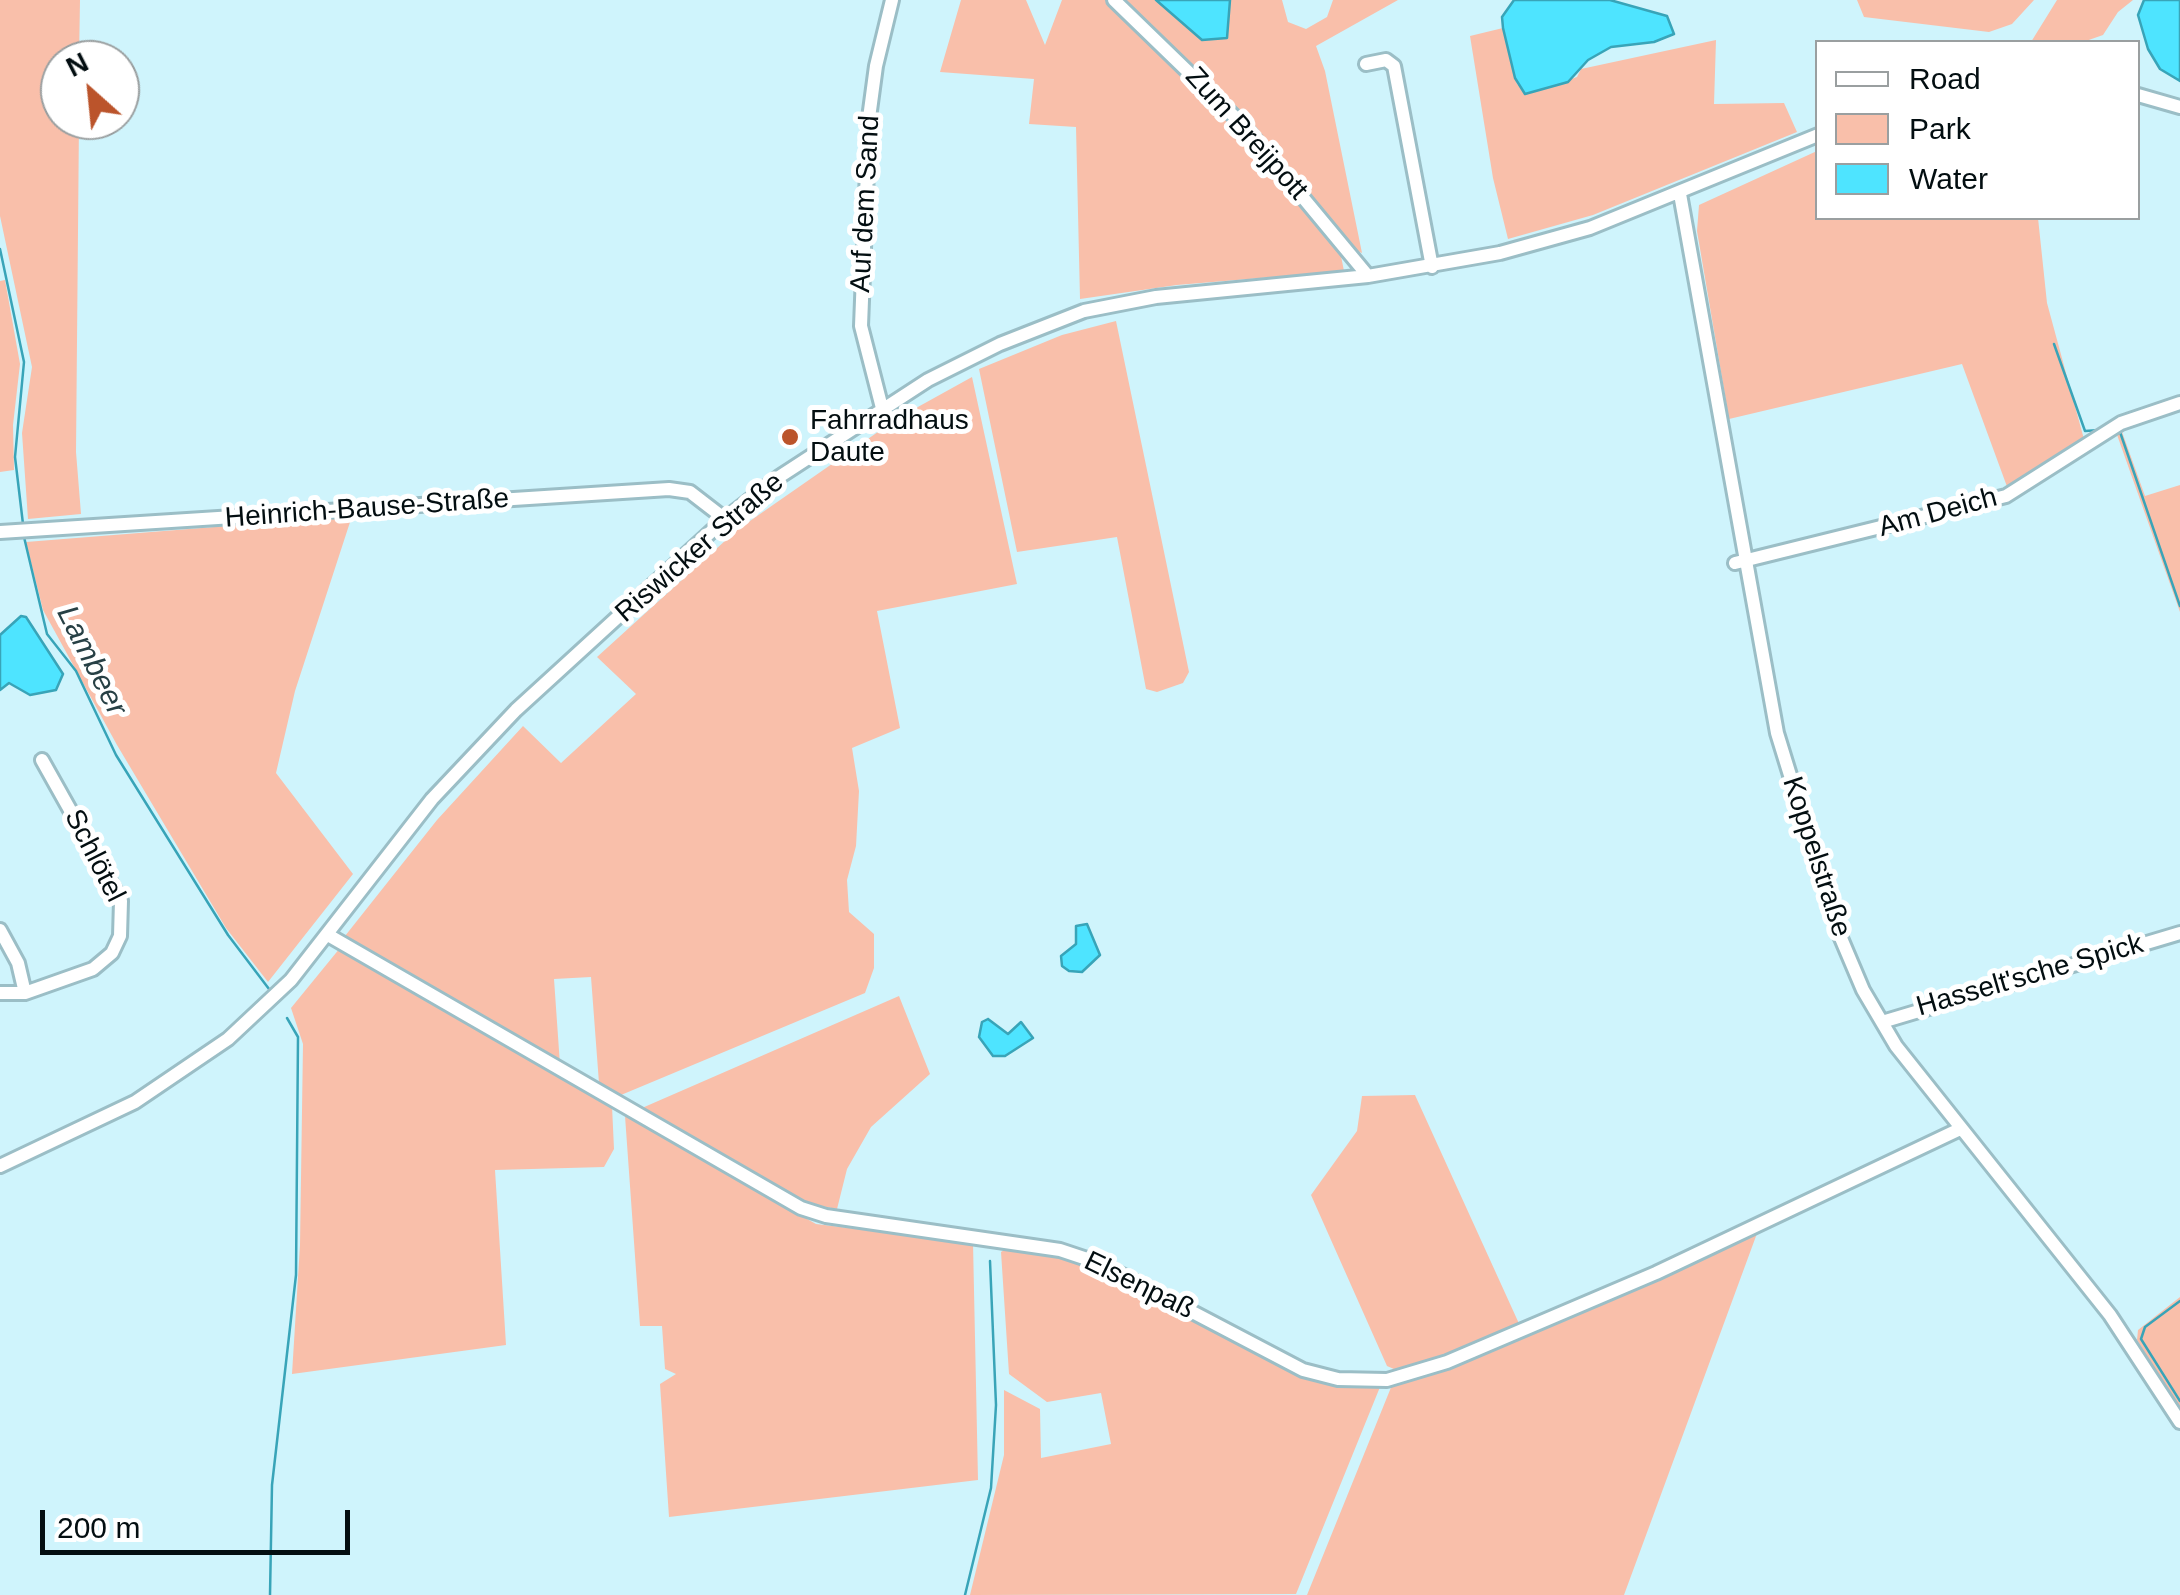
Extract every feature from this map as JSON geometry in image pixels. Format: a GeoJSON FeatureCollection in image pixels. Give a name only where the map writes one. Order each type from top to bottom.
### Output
{"type":"FeatureCollection","features":[{"type":"Feature","properties":{"kind":"street","name":"Auf dem Sand"},"geometry":{"type":"LineString","coordinates":[[882,408],[861,326],[869,118],[876,66],[892,0]]}},
{"type":"Feature","properties":{"kind":"street","name":"Zum Breijpott"},"geometry":{"type":"LineString","coordinates":[[1114,0],[1242,124],[1368,276]]}},
{"type":"Feature","properties":{"kind":"street"},"geometry":{"type":"LineString","coordinates":[[1366,64],[1386,60],[1394,66],[1432,267]]}},
{"type":"Feature","properties":{"kind":"street"},"geometry":{"type":"LineString","coordinates":[[2140,96],[2180,108]]}},
{"type":"Feature","properties":{"kind":"street","name":"Riswicker Straße"},"geometry":{"type":"LineString","coordinates":[[0,1166],[135,1102],[182,1074],[241,1028],[291,980],[432,799],[516,710],[725,519],[882,408],[1000,344],[1084,311],[1156,297],[1432,267],[1590,228],[1815,136]]}},
{"type":"Feature","properties":{"kind":"street","name":"Koppelstraße"},"geometry":{"type":"LineString","coordinates":[[1680,194],[1740,562],[1777,732],[1838,931],[1882,1022],[1960,1129],[2110,1315],[2180,1422]]}},
{"type":"Feature","properties":{"kind":"street","name":"Am Deich"},"geometry":{"type":"LineString","coordinates":[[1740,562],[2006,496],[2121,423],[2180,403]]}},
{"type":"Feature","properties":{"kind":"street","name":"Heinrich-Bause-Straße"},"geometry":{"type":"LineString","coordinates":[[0,532],[670,489],[690,492],[725,519]]}},
{"type":"Feature","properties":{"kind":"street","name":"Schlötel"},"geometry":{"type":"LineString","coordinates":[[0,993],[25,992],[93,969],[112,953],[123,917],[111,878],[42,760]]}},
{"type":"Feature","properties":{"kind":"street"},"geometry":{"type":"LineString","coordinates":[[0,930],[18,963],[25,992]]}},
{"type":"Feature","properties":{"kind":"street","name":"Hasselt'sche Spick"},"geometry":{"type":"LineString","coordinates":[[1882,1022],[2180,932]]}},
{"type":"Feature","properties":{"kind":"street","name":"Elsenpaß"},"geometry":{"type":"LineString","coordinates":[[328,935],[801,1208],[826,1216],[990,1238],[1073,1254],[1136,1280],[1303,1370],[1338,1379],[1386,1380],[1447,1362],[1656,1273],[1960,1129]]}},
{"type":"Feature","properties":{"kind":"green space"},"geometry":{"type":"Polygon","coordinates":[[[0,0],[80,0],[79,40],[40,40],[40,140],[79,140],[76,452],[81,514],[28,519],[22,433],[32,367],[0,216],[0,0]]]}},
{"type":"Feature","properties":{"kind":"green space"},"geometry":{"type":"Polygon","coordinates":[[[961,0],[1026,0],[1045,45],[1062,0],[1110,0],[1238,124],[1340,251],[1344,271],[1177,285],[1080,299],[1076,127],[1029,124],[1034,79],[940,72],[961,0]]]}},
{"type":"Feature","properties":{"kind":"green space"},"geometry":{"type":"Polygon","coordinates":[[[1122,0],[1156,0],[1194,34],[1229,11],[1230,0],[1282,0],[1288,22],[1306,29],[1327,17],[1333,0],[1398,0],[1316,46],[1325,71],[1362,253],[1353,249],[1214,86],[1122,0]]]}},
{"type":"Feature","properties":{"kind":"green space"},"geometry":{"type":"Polygon","coordinates":[[[1857,0],[2034,0],[2012,24],[1989,32],[1864,17],[1857,0]]]}},
{"type":"Feature","properties":{"kind":"green space"},"geometry":{"type":"Polygon","coordinates":[[[2057,0],[2133,0],[2118,12],[2103,35],[2089,40],[2032,40],[2057,0]]]}},
{"type":"Feature","properties":{"kind":"green space"},"geometry":{"type":"Polygon","coordinates":[[[1503,28],[1517,84],[1531,93],[1577,77],[1581,69],[1716,40],[1714,104],[1784,103],[1797,132],[1593,215],[1508,239],[1493,178],[1470,36],[1503,28]]]}},
{"type":"Feature","properties":{"kind":"green space"},"geometry":{"type":"Polygon","coordinates":[[[1815,152],[1815,220],[2038,220],[2047,303],[2085,443],[2009,492],[1962,364],[1729,419],[1697,231],[1699,205],[1815,152]]]}},
{"type":"Feature","properties":{"kind":"green space"},"geometry":{"type":"Polygon","coordinates":[[[5,280],[20,364],[13,425],[14,470],[0,472],[0,281],[5,280]]]}},
{"type":"Feature","properties":{"kind":"green space"},"geometry":{"type":"Polygon","coordinates":[[[1116,321],[1189,672],[1183,683],[1157,692],[1146,689],[1117,537],[1017,552],[979,369],[1062,335],[1116,321]]]}},
{"type":"Feature","properties":{"kind":"green space"},"geometry":{"type":"Polygon","coordinates":[[[972,377],[1017,584],[877,611],[900,728],[852,748],[859,791],[856,846],[847,880],[849,912],[874,934],[874,968],[865,993],[621,1095],[599,1083],[591,977],[554,979],[560,1065],[345,936],[437,820],[523,726],[561,763],[636,694],[597,657],[737,530],[898,418],[972,377]]]}},
{"type":"Feature","properties":{"kind":"green space"},"geometry":{"type":"Polygon","coordinates":[[[2121,429],[2145,496],[2180,485],[2180,612],[2116,432],[2121,429]]]}},
{"type":"Feature","properties":{"kind":"green space"},"geometry":{"type":"Polygon","coordinates":[[[352,516],[295,691],[276,773],[353,874],[268,982],[226,928],[117,745],[43,610],[26,542],[352,516]]]}},
{"type":"Feature","properties":{"kind":"green space"},"geometry":{"type":"Polygon","coordinates":[[[340,948],[612,1106],[614,1149],[604,1167],[495,1170],[506,1345],[292,1374],[300,1245],[303,1044],[291,1008],[340,948]]]}},
{"type":"Feature","properties":{"kind":"green space"},"geometry":{"type":"Polygon","coordinates":[[[899,996],[930,1074],[871,1127],[847,1169],[837,1209],[810,1204],[780,1189],[642,1108],[899,996]]]}},
{"type":"Feature","properties":{"kind":"green space"},"geometry":{"type":"Polygon","coordinates":[[[1415,1095],[1521,1328],[1403,1373],[1387,1366],[1311,1195],[1357,1131],[1362,1096],[1415,1095]]]}},
{"type":"Feature","properties":{"kind":"green space"},"geometry":{"type":"Polygon","coordinates":[[[625,1116],[816,1224],[973,1243],[978,1480],[669,1517],[660,1384],[676,1374],[665,1369],[662,1326],[640,1326],[625,1116]]]}},
{"type":"Feature","properties":{"kind":"green space"},"geometry":{"type":"Polygon","coordinates":[[[1759,1228],[1624,1595],[1307,1595],[1392,1385],[1759,1228]]]}},
{"type":"Feature","properties":{"kind":"green space"},"geometry":{"type":"Polygon","coordinates":[[[1009,1247],[1053,1253],[1097,1267],[1341,1385],[1380,1387],[1296,1594],[970,1595],[1004,1455],[1004,1390],[1040,1409],[1041,1458],[1111,1444],[1101,1393],[1047,1402],[1009,1374],[1001,1252],[1009,1247]]]}},
{"type":"Feature","properties":{"kind":"green space"},"geometry":{"type":"Polygon","coordinates":[[[2180,1297],[2180,1408],[2137,1340],[2138,1330],[2180,1297]]]}},
{"type":"Feature","properties":{"kind":"water"},"geometry":{"type":"Polygon","coordinates":[[[1156,0],[1230,0],[1227,38],[1202,40],[1156,0]]]}},
{"type":"Feature","properties":{"kind":"water"},"geometry":{"type":"Polygon","coordinates":[[[1514,0],[1610,0],[1667,16],[1674,34],[1654,42],[1611,47],[1588,60],[1568,82],[1525,94],[1515,78],[1503,28],[1502,17],[1514,0]]]}},
{"type":"Feature","properties":{"kind":"water"},"geometry":{"type":"Polygon","coordinates":[[[2144,0],[2180,0],[2180,81],[2160,69],[2148,49],[2138,15],[2144,0]]]}},
{"type":"Feature","properties":{"kind":"water"},"geometry":{"type":"Polygon","coordinates":[[[21,616],[26,617],[63,674],[56,690],[30,695],[9,683],[0,690],[0,635],[21,616]]]}},
{"type":"Feature","properties":{"kind":"water"},"geometry":{"type":"Polygon","coordinates":[[[1087,924],[1100,955],[1082,972],[1069,971],[1062,966],[1061,956],[1076,944],[1076,926],[1087,924]]]}},
{"type":"Feature","properties":{"kind":"water"},"geometry":{"type":"Polygon","coordinates":[[[988,1019],[1008,1034],[1021,1022],[1033,1038],[1005,1056],[993,1056],[979,1037],[982,1022],[988,1019]]]}},
{"type":"Feature","properties":{"kind":"waterway","name":"Lambeer"},"geometry":{"type":"LineString","coordinates":[[0,249],[24,362],[15,457],[23,524]]}},
{"type":"Feature","properties":{"kind":"waterway"},"geometry":{"type":"LineString","coordinates":[[2054,344],[2085,431],[2100,430]]}},
{"type":"Feature","properties":{"kind":"waterway"},"geometry":{"type":"LineString","coordinates":[[2120,432],[2180,606]]}},
{"type":"Feature","properties":{"kind":"waterway","name":"Lambeer"},"geometry":{"type":"LineString","coordinates":[[24,537],[47,634],[76,671],[116,755],[228,935],[269,989]]}},
{"type":"Feature","properties":{"kind":"waterway","name":"Lambeer"},"geometry":{"type":"LineString","coordinates":[[270,1595],[272,1485],[296,1275],[298,1037],[287,1018]]}},
{"type":"Feature","properties":{"kind":"waterway"},"geometry":{"type":"LineString","coordinates":[[965,1595],[991,1488],[996,1405],[990,1261]]}},
{"type":"Feature","properties":{"kind":"waterway"},"geometry":{"type":"LineString","coordinates":[[2180,1301],[2145,1327],[2141,1339],[2180,1401]]}},
{"type":"Feature","properties":{"kind":"place","name":"Fahrradhaus Daute"},"geometry":{"type":"Point","coordinates":[790,437]}}]}
